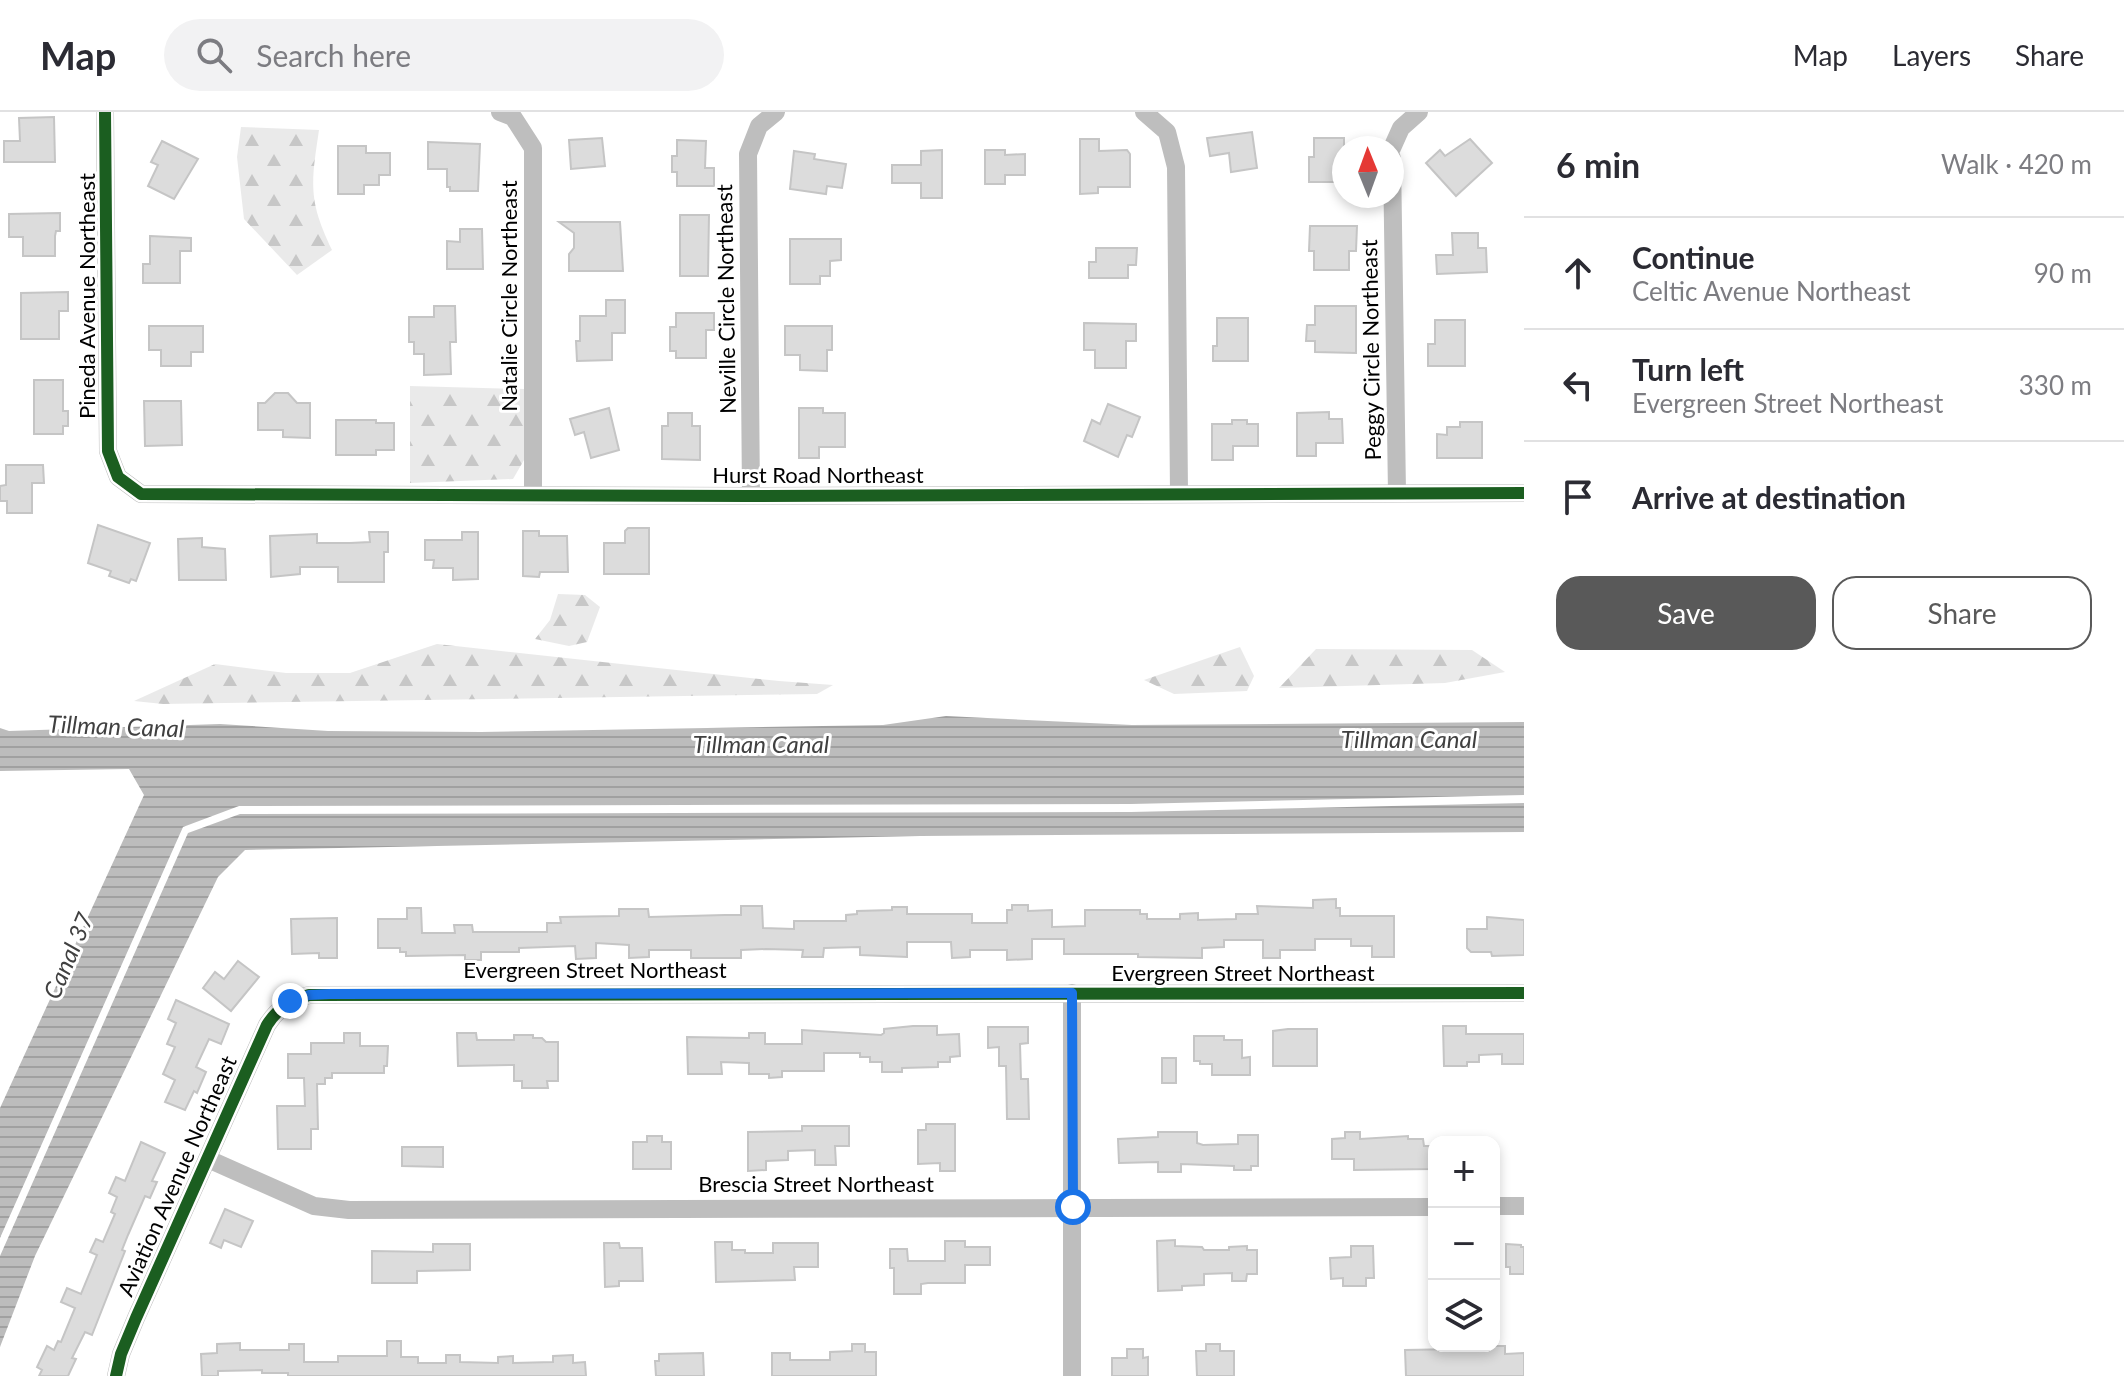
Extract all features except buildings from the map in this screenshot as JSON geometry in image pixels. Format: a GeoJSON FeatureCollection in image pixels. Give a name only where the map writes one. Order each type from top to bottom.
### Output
{"type":"FeatureCollection","features":[{"type":"Feature","properties":{"kind":"street","name":"Pineda Avenue Northeast"},"geometry":{"type":"LineString","coordinates":[[105,112],[108,451],[118,477]]}},
{"type":"Feature","properties":{"kind":"street","name":"Natalie Circle Northeast"},"geometry":{"type":"LineString","coordinates":[[500,112],[513,117],[533,148],[533,494]]}},
{"type":"Feature","properties":{"kind":"street","name":"Neville Circle Northeast"},"geometry":{"type":"LineString","coordinates":[[751,496],[748,154],[759,126],[776,112]]}},
{"type":"Feature","properties":{"kind":"street"},"geometry":{"type":"LineString","coordinates":[[1144,112],[1167,132],[1176,167],[1179,492]]}},
{"type":"Feature","properties":{"kind":"street"},"geometry":{"type":"LineString","coordinates":[[1397,136],[1401,128],[1419,112]]}},
{"type":"Feature","properties":{"kind":"street","name":"Peggy Circle Northeast"},"geometry":{"type":"LineString","coordinates":[[1393,208],[1397,493]]}},
{"type":"Feature","properties":{"kind":"street","name":"Hurst Road Northeast"},"geometry":{"type":"LineString","coordinates":[[118,477],[141,494],[166,496],[1524,493]]}},
{"type":"Feature","properties":{"kind":"street"},"geometry":{"type":"LineString","coordinates":[[1072,993],[1072,1376]]}},
{"type":"Feature","properties":{"kind":"street","name":"Evergreen Street Northeast"},"geometry":{"type":"LineString","coordinates":[[290,1001],[309,995],[330,994],[1524,993]]}},
{"type":"Feature","properties":{"kind":"street","name":"Aviation Avenue Northeast"},"geometry":{"type":"LineString","coordinates":[[116,1376],[121,1354],[136,1318],[267,1025],[276,1012],[290,1001]]}},
{"type":"Feature","properties":{"kind":"street","name":"Brescia Street Northeast"},"geometry":{"type":"LineString","coordinates":[[208,1159],[314,1206],[349,1210],[1428,1207]]}},
{"type":"Feature","properties":{"kind":"street"},"geometry":{"type":"LineString","coordinates":[[1500,1206],[1524,1206]]}},
{"type":"Feature","properties":{"kind":"green space"},"geometry":{"type":"Polygon","coordinates":[[[241,127],[319,130],[313,179],[315,204],[332,250],[297,275],[244,219],[237,157],[241,127]]]}},
{"type":"Feature","properties":{"kind":"green space"},"geometry":{"type":"Polygon","coordinates":[[[410,386],[524,389],[524,460],[513,479],[410,483],[410,386]]]}},
{"type":"Feature","properties":{"kind":"green space"},"geometry":{"type":"Polygon","coordinates":[[[558,594],[585,595],[600,607],[587,642],[569,646],[535,639],[550,620],[558,594]]]}},
{"type":"Feature","properties":{"kind":"green space"},"geometry":{"type":"Polygon","coordinates":[[[437,644],[833,685],[817,694],[163,704],[134,701],[215,664],[286,673],[350,673],[437,644]]]}},
{"type":"Feature","properties":{"kind":"green space"},"geometry":{"type":"Polygon","coordinates":[[[1240,647],[1254,676],[1247,691],[1174,694],[1144,680],[1240,647]]]}},
{"type":"Feature","properties":{"kind":"green space"},"geometry":{"type":"Polygon","coordinates":[[[1316,649],[1472,650],[1505,672],[1445,683],[1279,688],[1316,649]]]}},
{"type":"Feature","properties":{"kind":"water","name":"Tillman Canal"},"geometry":{"type":"Polygon","coordinates":[[[946,716],[1132,725],[1524,722],[1524,795],[1131,804],[239,806],[183,827],[0,1238],[0,1108],[144,795],[129,769],[0,771],[0,728],[9,731],[220,724],[328,731],[481,732],[883,725],[946,716]]]}},
{"type":"Feature","properties":{"kind":"water"},"geometry":{"type":"Polygon","coordinates":[[[1524,803],[1524,832],[920,836],[245,850],[218,877],[35,1256],[0,1347],[0,1256],[188,833],[240,814],[1131,812],[1524,803]]]}},
{"type":"Feature","properties":{"kind":"cycle path"},"geometry":{"type":"LineString","coordinates":[[105,112],[108,451],[118,477],[141,494],[751,496],[1524,493]]}},
{"type":"Feature","properties":{"kind":"cycle path"},"geometry":{"type":"LineString","coordinates":[[116,1376],[121,1354],[136,1318],[267,1025],[285,1006],[309,995],[1524,993]]}},
{"type":"Feature","properties":{"kind":"route"},"geometry":{"type":"LineString","coordinates":[[290,1001],[309,995],[330,994],[1072,993],[1073,1207]]}},
{"type":"Feature","properties":{"kind":"water label","name":"Canal 37"},"geometry":{"type":"Point","coordinates":[69,956]}}]}
